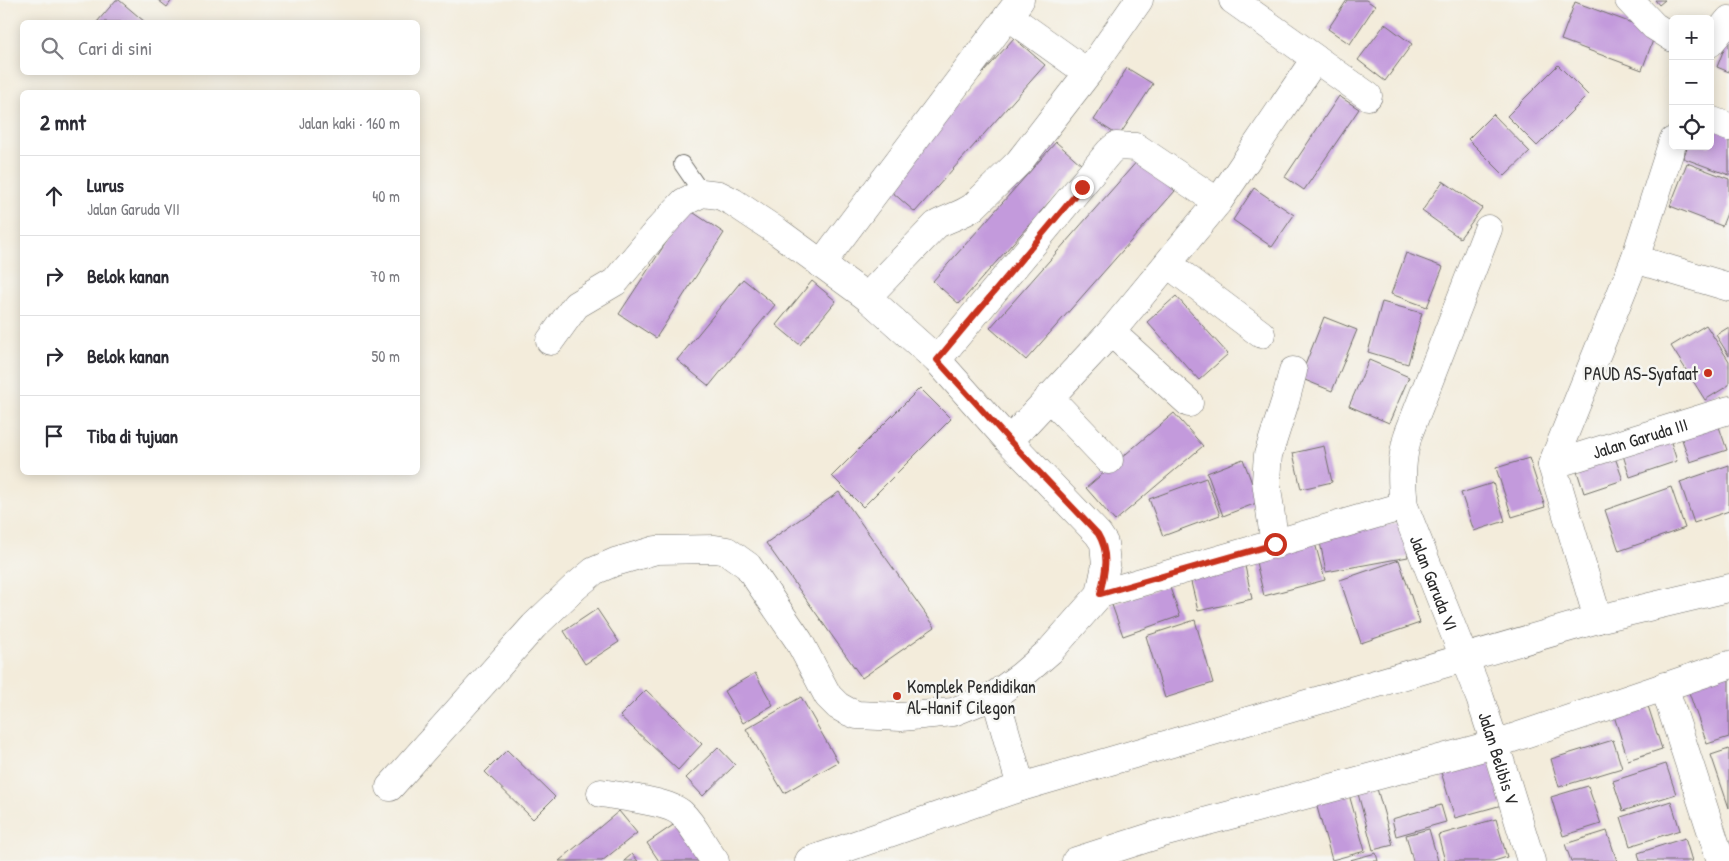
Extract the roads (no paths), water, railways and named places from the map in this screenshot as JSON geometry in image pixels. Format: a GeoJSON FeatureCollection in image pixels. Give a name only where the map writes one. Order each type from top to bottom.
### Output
{"type":"FeatureCollection","features":[{"type":"Feature","properties":{"kind":"street"},"geometry":{"type":"LineString","coordinates":[[867,298],[936,225],[973,207],[1020,162],[1088,72],[1139,0]]}},
{"type":"Feature","properties":{"kind":"street"},"geometry":{"type":"LineString","coordinates":[[1233,0],[1368,96]]}},
{"type":"Feature","properties":{"kind":"street"},"geometry":{"type":"LineString","coordinates":[[1629,0],[1654,26],[1669,35]]}},
{"type":"Feature","properties":{"kind":"street"},"geometry":{"type":"LineString","coordinates":[[820,264],[1014,8],[1088,72]]}},
{"type":"Feature","properties":{"kind":"street"},"geometry":{"type":"LineString","coordinates":[[1714,38],[1729,20]]}},
{"type":"Feature","properties":{"kind":"street"},"geometry":{"type":"LineString","coordinates":[[1009,440],[1112,332],[1218,202],[1315,59]]}},
{"type":"Feature","properties":{"kind":"street"},"geometry":{"type":"LineString","coordinates":[[1714,121],[1729,127]]}},
{"type":"Feature","properties":{"kind":"street"},"geometry":{"type":"LineString","coordinates":[[937,360],[1109,152],[1116,146],[1136,147],[1218,202]]}},
{"type":"Feature","properties":{"kind":"street"},"geometry":{"type":"LineString","coordinates":[[1598,619],[1552,464],[1635,259],[1670,150]]}},
{"type":"Feature","properties":{"kind":"street"},"geometry":{"type":"LineString","coordinates":[[390,787],[534,626],[575,587],[594,571],[656,550],[715,549],[727,551],[748,566],[799,641],[828,696],[838,706],[857,715],[901,717],[953,712],[995,695],[1050,651],[1100,594],[1106,565],[1104,543],[1101,538],[937,360],[867,298],[778,232],[733,202],[719,195],[702,193],[684,202],[615,282],[576,305],[550,341]]}},
{"type":"Feature","properties":{"kind":"street","name":"Jalan Garuda VI"},"geometry":{"type":"LineString","coordinates":[[1464,658],[1404,506],[1402,456],[1408,435],[1488,229]]}},
{"type":"Feature","properties":{"kind":"street"},"geometry":{"type":"LineString","coordinates":[[1635,259],[1729,287]]}},
{"type":"Feature","properties":{"kind":"street"},"geometry":{"type":"LineString","coordinates":[[1168,264],[1261,334]]}},
{"type":"Feature","properties":{"kind":"street"},"geometry":{"type":"LineString","coordinates":[[1112,332],[1190,404]]}},
{"type":"Feature","properties":{"kind":"street"},"geometry":{"type":"LineString","coordinates":[[1275,544],[1266,481],[1268,456],[1293,371]]}},
{"type":"Feature","properties":{"kind":"street"},"geometry":{"type":"LineString","coordinates":[[1049,397],[1109,460]]}},
{"type":"Feature","properties":{"kind":"street","name":"Jalan Garuda III"},"geometry":{"type":"LineString","coordinates":[[1552,464],[1729,410]]}},
{"type":"Feature","properties":{"kind":"street"},"geometry":{"type":"LineString","coordinates":[[1100,594],[1404,506]]}},
{"type":"Feature","properties":{"kind":"street"},"geometry":{"type":"LineString","coordinates":[[809,861],[1021,787],[1598,619],[1729,588]]}},
{"type":"Feature","properties":{"kind":"street","name":"Jalan Belibis V"},"geometry":{"type":"LineString","coordinates":[[1464,658],[1495,744],[1531,861]]}},
{"type":"Feature","properties":{"kind":"street"},"geometry":{"type":"LineString","coordinates":[[1076,861],[1163,833],[1495,744],[1729,665]]}},
{"type":"Feature","properties":{"kind":"street"},"geometry":{"type":"LineString","coordinates":[[1664,686],[1720,861]]}},
{"type":"Feature","properties":{"kind":"street"},"geometry":{"type":"LineString","coordinates":[[995,695],[1021,787]]}},
{"type":"Feature","properties":{"kind":"street"},"geometry":{"type":"LineString","coordinates":[[601,793],[667,806],[677,810],[692,827],[715,861]]}},
{"type":"Feature","properties":{"kind":"lane"},"geometry":{"type":"LineString","coordinates":[[682,164],[702,193]]}},
{"type":"Feature","properties":{"kind":"place","name":"PAUD AS-Syafaat"},"geometry":{"type":"Point","coordinates":[1708,373]}},
{"type":"Feature","properties":{"kind":"place","name":"Komplek Pendidikan Al-Hanif Cilegon"},"geometry":{"type":"Point","coordinates":[897,696]}}]}
